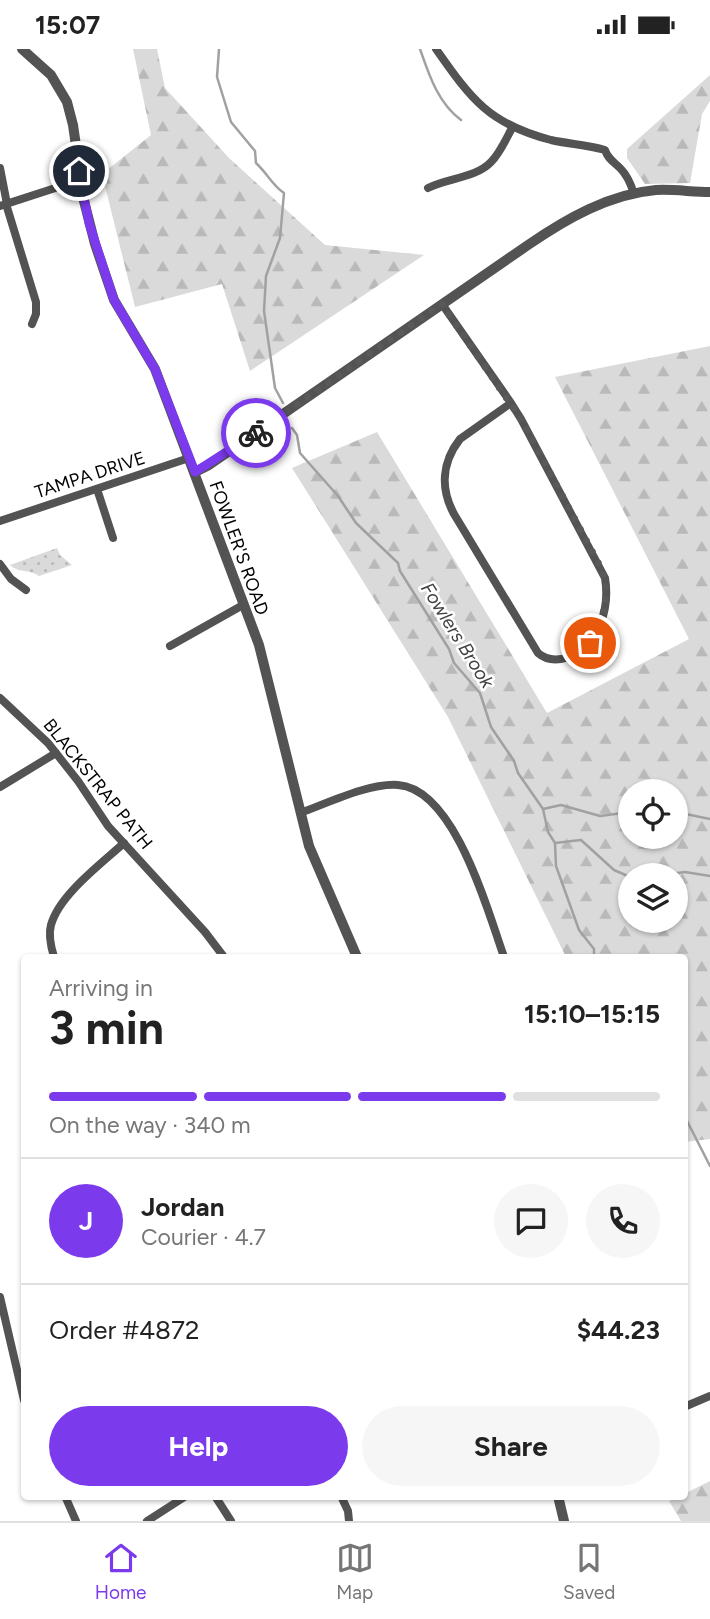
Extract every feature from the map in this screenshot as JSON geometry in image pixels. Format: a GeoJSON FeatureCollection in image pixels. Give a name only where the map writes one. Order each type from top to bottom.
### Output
{"type":"FeatureCollection","features":[{"type":"Feature","properties":{"kind":"street","name":"FOWLER'S ROAD"},"geometry":{"type":"LineString","coordinates":[[22,49],[47,71],[65,96],[72,119],[89,223],[114,300],[155,369],[259,645],[309,846],[356,954]]}},
{"type":"Feature","properties":{"kind":"street"},"geometry":{"type":"LineString","coordinates":[[436,49],[470,96],[512,128],[553,140],[605,150],[607,159],[625,174],[634,194]]}},
{"type":"Feature","properties":{"kind":"street"},"geometry":{"type":"LineString","coordinates":[[428,188],[441,181],[475,172],[490,163],[512,128]]}},
{"type":"Feature","properties":{"kind":"street"},"geometry":{"type":"LineString","coordinates":[[0,168],[4,205],[36,302],[36,314],[32,324]]}},
{"type":"Feature","properties":{"kind":"street"},"geometry":{"type":"LineString","coordinates":[[4,205],[80,180]]}},
{"type":"Feature","properties":{"kind":"street"},"geometry":{"type":"LineString","coordinates":[[195,472],[558,225],[592,208],[634,194],[659,190],[710,192]]}},
{"type":"Feature","properties":{"kind":"street"},"geometry":{"type":"LineString","coordinates":[[442,304],[511,403],[531,436],[601,568],[607,589],[607,601],[596,633],[584,650],[563,659],[552,660],[538,653],[454,514],[445,485],[449,456],[460,439],[511,403]]}},
{"type":"Feature","properties":{"kind":"street","name":"TAMPA DRIVE"},"geometry":{"type":"LineString","coordinates":[[0,521],[189,458]]}},
{"type":"Feature","properties":{"kind":"street"},"geometry":{"type":"LineString","coordinates":[[97,489],[113,538]]}},
{"type":"Feature","properties":{"kind":"street"},"geometry":{"type":"LineString","coordinates":[[0,564],[11,579],[26,590]]}},
{"type":"Feature","properties":{"kind":"street"},"geometry":{"type":"LineString","coordinates":[[170,646],[243,605]]}},
{"type":"Feature","properties":{"kind":"street","name":"BLACKSTRAP PATH"},"geometry":{"type":"LineString","coordinates":[[0,698],[56,753],[108,826],[205,932],[222,954]]}},
{"type":"Feature","properties":{"kind":"street"},"geometry":{"type":"LineString","coordinates":[[0,787],[56,753]]}},
{"type":"Feature","properties":{"kind":"street"},"geometry":{"type":"LineString","coordinates":[[300,813],[382,786],[404,786],[422,794],[442,813],[466,856],[503,954]]}},
{"type":"Feature","properties":{"kind":"street"},"geometry":{"type":"LineString","coordinates":[[54,954],[50,927],[56,913],[91,873],[124,843]]}},
{"type":"Feature","properties":{"kind":"street"},"geometry":{"type":"LineString","coordinates":[[0,1297],[21,1387]]}},
{"type":"Feature","properties":{"kind":"street"},"geometry":{"type":"LineString","coordinates":[[0,1351],[12,1348]]}},
{"type":"Feature","properties":{"kind":"street"},"geometry":{"type":"LineString","coordinates":[[688,1405],[710,1397]]}},
{"type":"Feature","properties":{"kind":"street"},"geometry":{"type":"LineString","coordinates":[[67,1500],[76,1521]]}},
{"type":"Feature","properties":{"kind":"street"},"geometry":{"type":"LineString","coordinates":[[147,1521],[180,1500]]}},
{"type":"Feature","properties":{"kind":"street"},"geometry":{"type":"LineString","coordinates":[[218,1500],[231,1521]]}},
{"type":"Feature","properties":{"kind":"street"},"geometry":{"type":"LineString","coordinates":[[343,1500],[349,1521]]}},
{"type":"Feature","properties":{"kind":"street"},"geometry":{"type":"LineString","coordinates":[[559,1500],[564,1521]]}},
{"type":"Feature","properties":{"kind":"green space"},"geometry":{"type":"Polygon","coordinates":[[[133,49],[157,49],[165,88],[229,158],[325,245],[424,255],[250,371],[222,284],[135,307],[102,174],[151,135],[133,49]]]}},
{"type":"Feature","properties":{"kind":"green space"},"geometry":{"type":"Polygon","coordinates":[[[710,75],[710,101],[702,114],[690,183],[645,184],[627,158],[627,149],[710,75]]]}},
{"type":"Feature","properties":{"kind":"green space"},"geometry":{"type":"Polygon","coordinates":[[[710,346],[710,1139],[688,1142],[688,954],[565,954],[448,717],[292,468],[377,432],[547,713],[689,639],[555,377],[710,346]]]}},
{"type":"Feature","properties":{"kind":"green space"},"geometry":{"type":"Polygon","coordinates":[[[57,548],[60,555],[72,565],[39,576],[10,565],[57,548]]]}},
{"type":"Feature","properties":{"kind":"green space"},"geometry":{"type":"Polygon","coordinates":[[[710,1481],[710,1521],[681,1521],[669,1501],[688,1500],[688,1492],[710,1481]]]}},
{"type":"Feature","properties":{"kind":"waterway","name":"Fowlers Brook"},"geometry":{"type":"LineString","coordinates":[[219,49],[217,77],[231,122],[255,151],[256,163],[284,193],[280,238],[266,276],[264,311],[275,388],[283,403]]}},
{"type":"Feature","properties":{"kind":"waterway"},"geometry":{"type":"LineString","coordinates":[[420,49],[440,97],[461,120]]}},
{"type":"Feature","properties":{"kind":"waterway","name":"Fowlers Brook"},"geometry":{"type":"LineString","coordinates":[[292,428],[297,435],[300,453],[338,496],[356,523],[398,563],[400,571],[449,649],[454,663],[480,693],[491,727],[543,809],[548,832],[555,843],[556,866],[579,930],[594,949],[594,954]]}},
{"type":"Feature","properties":{"kind":"waterway"},"geometry":{"type":"LineString","coordinates":[[543,809],[561,805],[600,816],[618,814]]}},
{"type":"Feature","properties":{"kind":"waterway"},"geometry":{"type":"LineString","coordinates":[[688,814],[710,819]]}},
{"type":"Feature","properties":{"kind":"waterway"},"geometry":{"type":"LineString","coordinates":[[555,843],[581,840],[618,872]]}},
{"type":"Feature","properties":{"kind":"waterway"},"geometry":{"type":"LineString","coordinates":[[688,872],[710,876]]}},
{"type":"Feature","properties":{"kind":"waterway","name":"Fowlers Brook"},"geometry":{"type":"LineString","coordinates":[[688,1123],[710,1166]]}},
{"type":"Feature","properties":{"kind":"way so far"},"geometry":{"type":"LineString","coordinates":[[256,433],[442,304],[521,419],[601,568],[607,589],[607,601],[590,643]]}},
{"type":"Feature","properties":{"kind":"route"},"geometry":{"type":"LineString","coordinates":[[79,171],[89,223],[114,300],[155,369],[195,472],[256,433]]}}]}
